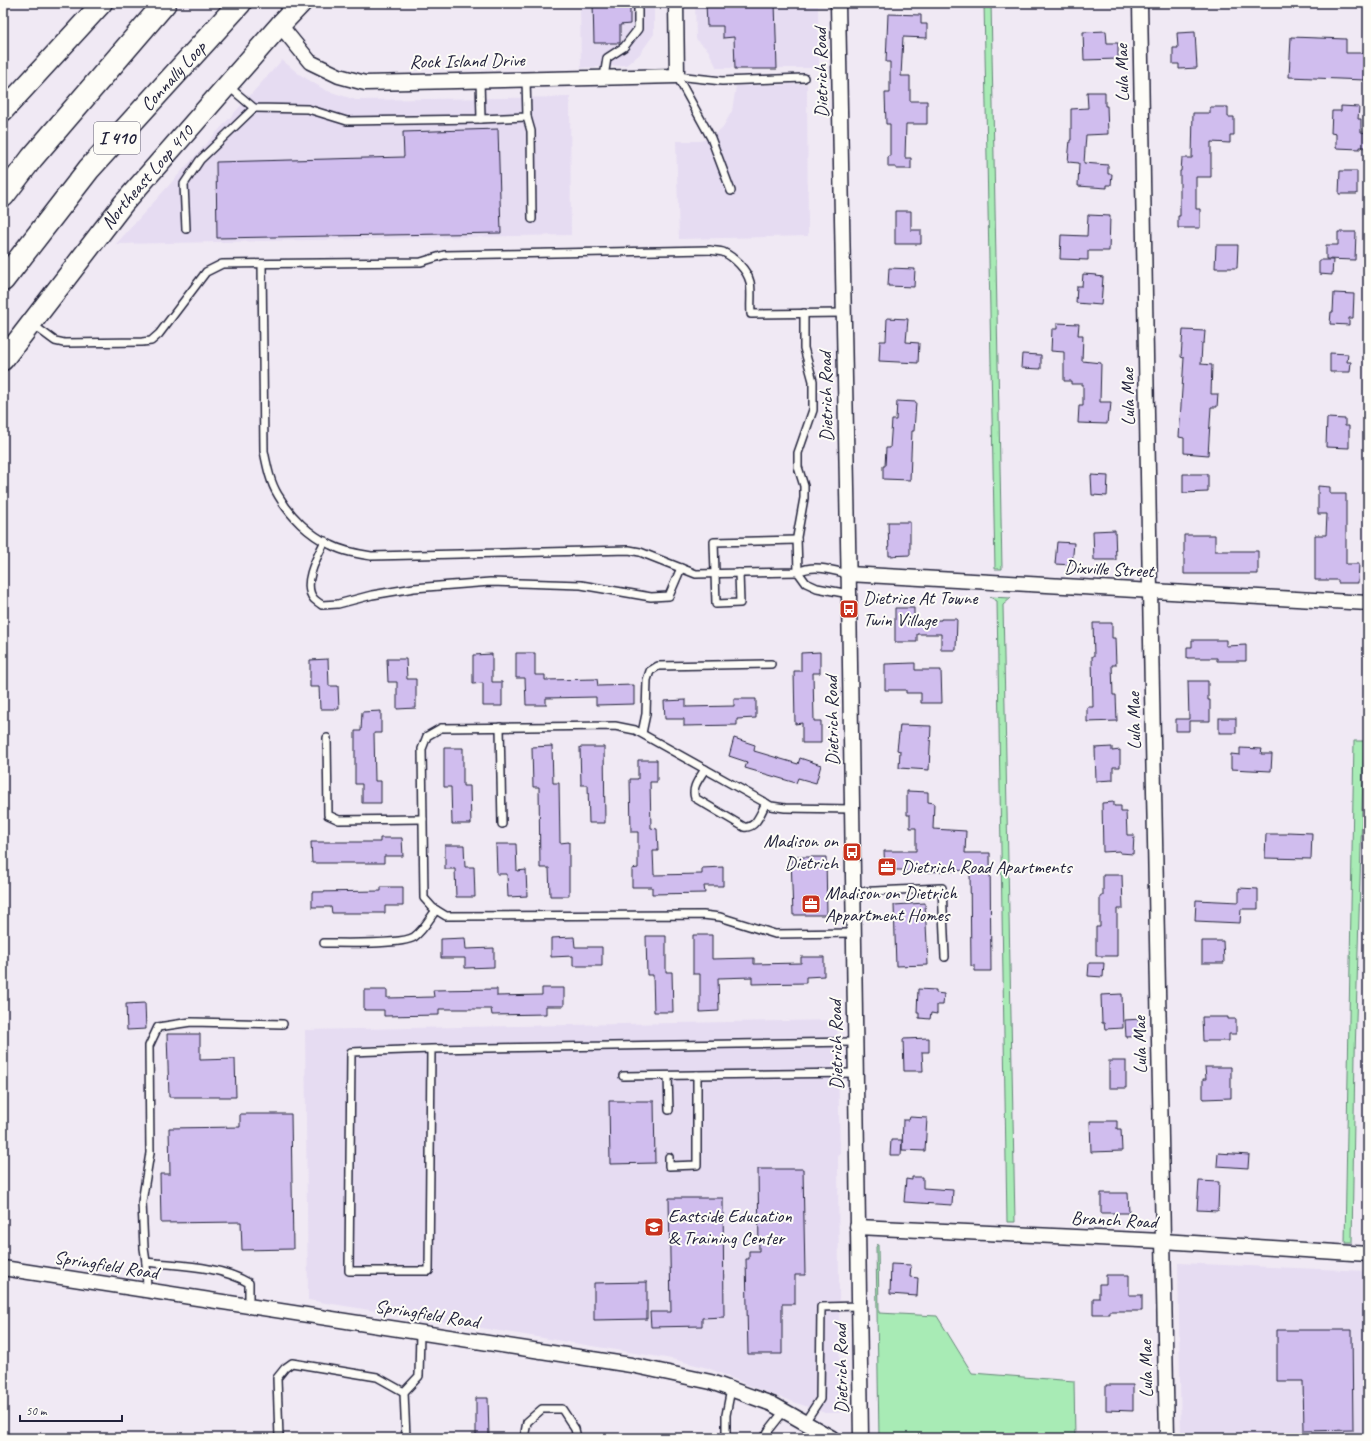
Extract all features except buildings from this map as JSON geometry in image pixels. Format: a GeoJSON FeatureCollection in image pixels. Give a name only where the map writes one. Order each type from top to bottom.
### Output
{"type":"FeatureCollection","features":[{"type":"Feature","properties":{"kind":"highway","name":"I 410"},"geometry":{"type":"LineString","coordinates":[[3,196],[32,158],[165,3]]}},
{"type":"Feature","properties":{"kind":"highway","name":"Connally Loop"},"geometry":{"type":"LineString","coordinates":[[3,280],[89,169],[240,3]]}},
{"type":"Feature","properties":{"kind":"main road"},"geometry":{"type":"LineString","coordinates":[[3,111],[102,3]]}},
{"type":"Feature","properties":{"kind":"main road","name":"Northeast Loop 410"},"geometry":{"type":"LineString","coordinates":[[3,360],[123,204],[301,3]]}},
{"type":"Feature","properties":{"kind":"street"},"geometry":{"type":"LineString","coordinates":[[676,3],[677,76]]}},
{"type":"Feature","properties":{"kind":"street","name":"Dietrich Road"},"geometry":{"type":"LineString","coordinates":[[838,3],[849,594],[861,1438]]}},
{"type":"Feature","properties":{"kind":"street","name":"Lula Mae"},"geometry":{"type":"LineString","coordinates":[[1140,3],[1162,1242],[1167,1438]]}},
{"type":"Feature","properties":{"kind":"street","name":"Rock Island Drive"},"geometry":{"type":"LineString","coordinates":[[280,25],[310,62],[339,76],[365,83],[677,76]]}},
{"type":"Feature","properties":{"kind":"street","name":"Dixville Street"},"geometry":{"type":"LineString","coordinates":[[848,574],[1368,603]]}},
{"type":"Feature","properties":{"kind":"street","name":"Branch Road"},"geometry":{"type":"LineString","coordinates":[[858,1227],[1368,1254]]}},
{"type":"Feature","properties":{"kind":"street","name":"Springfield Road"},"geometry":{"type":"LineString","coordinates":[[3,1268],[631,1365],[711,1382],[731,1389],[772,1404],[832,1438]]}},
{"type":"Feature","properties":{"kind":"lane"},"geometry":{"type":"LineString","coordinates":[[604,77],[607,58],[624,47],[638,29],[638,3]]}},
{"type":"Feature","properties":{"kind":"lane"},"geometry":{"type":"LineString","coordinates":[[677,76],[722,81],[804,78]]}},
{"type":"Feature","properties":{"kind":"lane"},"geometry":{"type":"LineString","coordinates":[[677,76],[711,138],[731,191]]}},
{"type":"Feature","properties":{"kind":"lane"},"geometry":{"type":"LineString","coordinates":[[526,79],[527,117],[531,132],[532,219]]}},
{"type":"Feature","properties":{"kind":"lane"},"geometry":{"type":"LineString","coordinates":[[480,80],[481,119]]}},
{"type":"Feature","properties":{"kind":"lane"},"geometry":{"type":"LineString","coordinates":[[227,85],[254,108],[308,109],[347,121],[527,117]]}},
{"type":"Feature","properties":{"kind":"lane"},"geometry":{"type":"LineString","coordinates":[[186,229],[184,184],[200,160],[254,108]]}},
{"type":"Feature","properties":{"kind":"lane"},"geometry":{"type":"LineString","coordinates":[[32,323],[55,341],[64,343],[152,341],[206,272],[222,264],[421,262],[444,255],[710,250],[722,252],[731,257],[745,272],[750,282],[751,314],[844,313]]}},
{"type":"Feature","properties":{"kind":"lane"},"geometry":{"type":"LineString","coordinates":[[262,264],[264,452],[268,472],[278,495],[291,514],[309,532],[331,546],[372,556],[629,550],[640,552],[696,574],[798,572],[805,568],[826,568],[848,574]]}},
{"type":"Feature","properties":{"kind":"lane"},"geometry":{"type":"LineString","coordinates":[[804,313],[804,348],[813,381],[813,410],[798,453],[798,467],[804,486],[804,498],[797,540],[798,572],[806,582],[817,588],[849,594]]}},
{"type":"Feature","properties":{"kind":"lane"},"geometry":{"type":"LineString","coordinates":[[739,573],[740,603],[716,604],[714,542],[797,540]]}},
{"type":"Feature","properties":{"kind":"lane"},"geometry":{"type":"LineString","coordinates":[[325,542],[312,567],[309,585],[313,598],[322,605],[338,604],[372,595],[414,588],[490,582],[539,582],[581,585],[651,596],[669,596],[681,568]]}},
{"type":"Feature","properties":{"kind":"lane"},"geometry":{"type":"LineString","coordinates":[[642,733],[646,714],[647,680],[652,668],[658,666],[772,664]]}},
{"type":"Feature","properties":{"kind":"lane"},"geometry":{"type":"LineString","coordinates":[[852,809],[785,808],[771,806],[642,733],[615,726],[441,728],[428,736],[422,749],[424,898],[436,910],[446,916],[703,914],[720,917],[775,934],[854,933]]}},
{"type":"Feature","properties":{"kind":"lane"},"geometry":{"type":"LineString","coordinates":[[500,727],[502,824]]}},
{"type":"Feature","properties":{"kind":"lane"},"geometry":{"type":"LineString","coordinates":[[327,738],[328,816],[339,820],[423,819]]}},
{"type":"Feature","properties":{"kind":"lane"},"geometry":{"type":"LineString","coordinates":[[705,769],[694,788],[695,798],[744,827],[748,828],[754,825],[766,803]]}},
{"type":"Feature","properties":{"kind":"lane"},"geometry":{"type":"LineString","coordinates":[[853,892],[942,888],[945,957]]}},
{"type":"Feature","properties":{"kind":"lane"},"geometry":{"type":"LineString","coordinates":[[324,943],[407,940],[416,935],[436,910]]}},
{"type":"Feature","properties":{"kind":"lane"},"geometry":{"type":"LineString","coordinates":[[147,1290],[142,1202],[150,1153],[149,1046],[158,1027],[191,1022],[283,1024]]}},
{"type":"Feature","properties":{"kind":"lane"},"geometry":{"type":"LineString","coordinates":[[431,1049],[429,1270],[349,1271],[351,1052],[431,1049],[855,1042]]}},
{"type":"Feature","properties":{"kind":"lane"},"geometry":{"type":"LineString","coordinates":[[623,1076],[856,1073]]}},
{"type":"Feature","properties":{"kind":"lane"},"geometry":{"type":"LineString","coordinates":[[669,1157],[669,1166],[697,1165],[697,1075]]}},
{"type":"Feature","properties":{"kind":"lane"},"geometry":{"type":"LineString","coordinates":[[668,1076],[669,1110]]}},
{"type":"Feature","properties":{"kind":"lane"},"geometry":{"type":"LineString","coordinates":[[146,1262],[215,1270],[238,1277],[249,1283],[249,1306]]}},
{"type":"Feature","properties":{"kind":"lane"},"geometry":{"type":"LineString","coordinates":[[805,1422],[820,1399],[821,1307],[859,1306]]}},
{"type":"Feature","properties":{"kind":"lane"},"geometry":{"type":"LineString","coordinates":[[406,1438],[404,1392],[419,1376],[420,1332]]}},
{"type":"Feature","properties":{"kind":"lane"},"geometry":{"type":"LineString","coordinates":[[279,1438],[278,1378],[285,1368],[292,1363],[378,1377],[404,1392]]}},
{"type":"Feature","properties":{"kind":"lane"},"geometry":{"type":"LineString","coordinates":[[726,1438],[726,1415],[731,1389]]}},
{"type":"Feature","properties":{"kind":"lane"},"geometry":{"type":"LineString","coordinates":[[524,1438],[527,1422],[542,1409],[562,1409],[575,1429],[577,1438]]}},
{"type":"Feature","properties":{"kind":"lane"},"geometry":{"type":"LineString","coordinates":[[764,1438],[784,1411]]}},
{"type":"Feature","properties":{"kind":"shaded area"},"geometry":{"type":"Polygon","coordinates":[[[580,3],[654,3],[654,34],[639,55],[626,65],[581,68],[580,3]]]}},
{"type":"Feature","properties":{"kind":"shaded area"},"geometry":{"type":"Polygon","coordinates":[[[695,3],[818,3],[819,68],[717,68],[708,50],[696,39],[695,3]]]}},
{"type":"Feature","properties":{"kind":"shaded area"},"geometry":{"type":"Polygon","coordinates":[[[282,60],[299,74],[325,90],[356,100],[570,97],[571,235],[116,244],[282,60]]]}},
{"type":"Feature","properties":{"kind":"shaded area"},"geometry":{"type":"Polygon","coordinates":[[[807,84],[808,236],[679,239],[676,141],[700,141],[711,138],[723,127],[732,111],[736,86],[807,84]]]}},
{"type":"Feature","properties":{"kind":"shaded area","name":"Eastside Education & Training Center"},"geometry":{"type":"Polygon","coordinates":[[[837,1020],[840,1154],[838,1156],[840,1413],[825,1413],[760,1390],[708,1368],[672,1359],[308,1300],[305,1030],[837,1020]]]}},
{"type":"Feature","properties":{"kind":"shaded area"},"geometry":{"type":"Polygon","coordinates":[[[1178,1263],[1368,1271],[1368,1438],[1181,1438],[1178,1263]]]}},
{"type":"Feature","properties":{"kind":"green space"},"geometry":{"type":"Polygon","coordinates":[[[984,3],[991,3],[1002,569],[995,569],[984,3]]]}},
{"type":"Feature","properties":{"kind":"green space"},"geometry":{"type":"Polygon","coordinates":[[[990,597],[1011,598],[1003,605],[1015,1222],[1007,1222],[997,601],[990,597]]]}},
{"type":"Feature","properties":{"kind":"green space"},"geometry":{"type":"Polygon","coordinates":[[[1354,741],[1364,741],[1355,1055],[1352,1243],[1345,1243],[1354,741]]]}},
{"type":"Feature","properties":{"kind":"green space"},"geometry":{"type":"Polygon","coordinates":[[[878,1244],[879,1313],[937,1316],[972,1373],[1074,1381],[1075,1438],[879,1438],[876,1247],[878,1244]]]}},
{"type":"Feature","properties":{"kind":"place","name":"Dietrice At Towne Twin Village"},"geometry":{"type":"Point","coordinates":[849,609]}},
{"type":"Feature","properties":{"kind":"place","name":"Madison on Dietrich"},"geometry":{"type":"Point","coordinates":[852,852]}},
{"type":"Feature","properties":{"kind":"place","name":"Dietrich Road Apartments"},"geometry":{"type":"Point","coordinates":[887,867]}},
{"type":"Feature","properties":{"kind":"place","name":"Madison on Dietrich Appartment Homes"},"geometry":{"type":"Point","coordinates":[811,904]}},
{"type":"Feature","properties":{"kind":"place","name":"Eastside Education & Training Center"},"geometry":{"type":"Point","coordinates":[654,1227]}}]}
